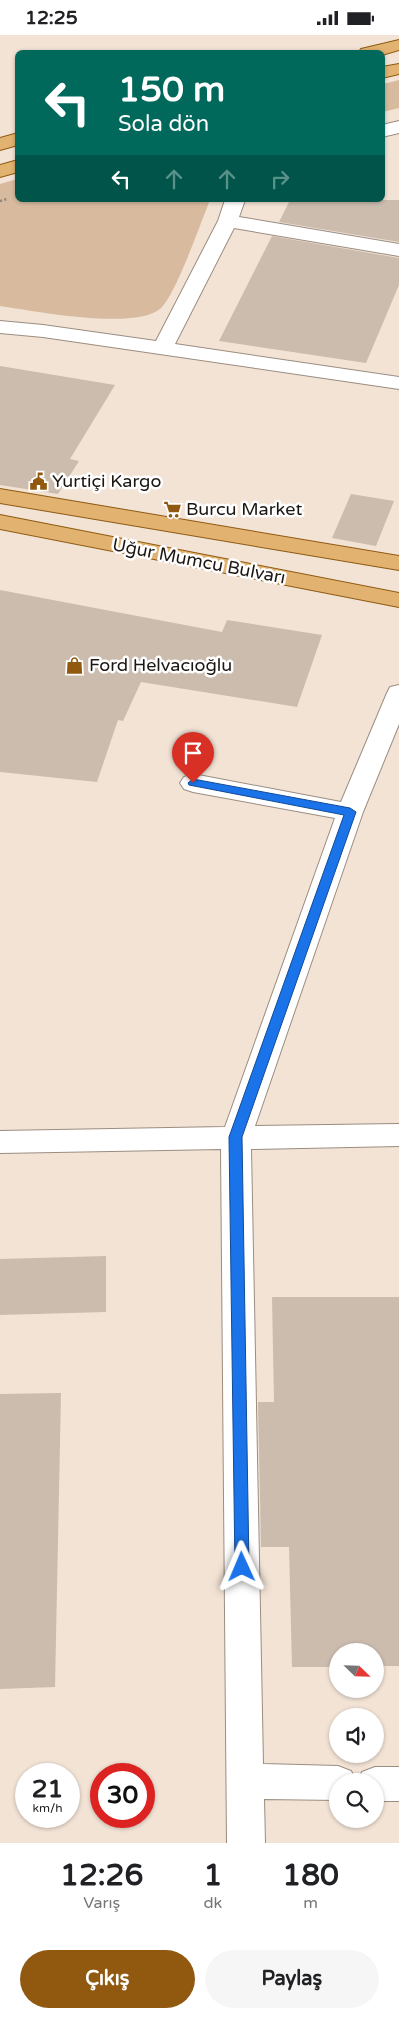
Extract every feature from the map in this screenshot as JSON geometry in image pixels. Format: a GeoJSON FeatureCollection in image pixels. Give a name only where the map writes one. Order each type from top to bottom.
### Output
{"type":"FeatureCollection","features":[{"type":"Feature","properties":{"kind":"main road"},"geometry":{"type":"LineString","coordinates":[[379,50],[399,45]]}},
{"type":"Feature","properties":{"kind":"main road"},"geometry":{"type":"LineString","coordinates":[[385,72],[399,69]]}},
{"type":"Feature","properties":{"kind":"main road"},"geometry":{"type":"LineString","coordinates":[[0,143],[15,140]]}},
{"type":"Feature","properties":{"kind":"main road"},"geometry":{"type":"LineString","coordinates":[[0,171],[15,167]]}},
{"type":"Feature","properties":{"kind":"main road","name":"Uğur Mumcu Bulvarı"},"geometry":{"type":"LineString","coordinates":[[0,496],[399,563]]}},
{"type":"Feature","properties":{"kind":"main road","name":"Uğur Mumcu Bulvarı"},"geometry":{"type":"LineString","coordinates":[[0,522],[399,600]]}},
{"type":"Feature","properties":{"kind":"street"},"geometry":{"type":"LineString","coordinates":[[385,130],[399,127]]}},
{"type":"Feature","properties":{"kind":"street"},"geometry":{"type":"LineString","coordinates":[[162,349],[228,221],[234,202]]}},
{"type":"Feature","properties":{"kind":"street"},"geometry":{"type":"LineString","coordinates":[[228,221],[399,250]]}},
{"type":"Feature","properties":{"kind":"street"},"geometry":{"type":"LineString","coordinates":[[0,327],[43,331],[399,383]]}},
{"type":"Feature","properties":{"kind":"street"},"geometry":{"type":"LineString","coordinates":[[246,1843],[236,1137],[350,812],[399,693]]}},
{"type":"Feature","properties":{"kind":"street"},"geometry":{"type":"LineString","coordinates":[[193,783],[350,812]]}},
{"type":"Feature","properties":{"kind":"street"},"geometry":{"type":"LineString","coordinates":[[0,1142],[399,1135]]}},
{"type":"Feature","properties":{"kind":"street"},"geometry":{"type":"LineString","coordinates":[[245,1781],[329,1783]]}},
{"type":"Feature","properties":{"kind":"street"},"geometry":{"type":"LineString","coordinates":[[384,1784],[399,1784]]}},
{"type":"Feature","properties":{"kind":"shaded area"},"geometry":{"type":"Polygon","coordinates":[[[399,80],[399,108],[385,112],[385,84],[399,80]]]}},
{"type":"Feature","properties":{"kind":"shaded area"},"geometry":{"type":"Polygon","coordinates":[[[15,180],[15,202],[209,202],[181,273],[161,308],[149,315],[130,318],[84,318],[0,306],[0,184],[15,180]]]}},
{"type":"Feature","properties":{"kind":"building"},"geometry":{"type":"Polygon","coordinates":[[[385,200],[399,200],[399,242],[279,222],[289,202],[385,202],[385,200]]]}},
{"type":"Feature","properties":{"kind":"building"},"geometry":{"type":"Polygon","coordinates":[[[272,236],[399,258],[399,285],[366,363],[219,341],[272,236]]]}},
{"type":"Feature","properties":{"kind":"building"},"geometry":{"type":"Polygon","coordinates":[[[0,366],[115,385],[70,459],[79,461],[58,494],[0,485],[0,366]]]}},
{"type":"Feature","properties":{"kind":"building"},"geometry":{"type":"Polygon","coordinates":[[[351,494],[394,501],[376,546],[332,538],[351,494]]]}},
{"type":"Feature","properties":{"kind":"building"},"geometry":{"type":"Polygon","coordinates":[[[0,590],[222,632],[227,620],[322,635],[297,707],[141,682],[123,721],[118,720],[97,782],[0,772],[0,590]]]}},
{"type":"Feature","properties":{"kind":"building"},"geometry":{"type":"Polygon","coordinates":[[[106,1256],[106,1312],[0,1315],[0,1259],[106,1256]]]}},
{"type":"Feature","properties":{"kind":"building"},"geometry":{"type":"Polygon","coordinates":[[[272,1297],[399,1297],[399,1666],[384,1666],[384,1643],[329,1643],[329,1667],[292,1667],[289,1547],[261,1547],[258,1402],[274,1402],[272,1297]]]}},
{"type":"Feature","properties":{"kind":"building"},"geometry":{"type":"Polygon","coordinates":[[[61,1393],[55,1687],[0,1689],[0,1394],[61,1393]]]}},
{"type":"Feature","properties":{"kind":"place","name":"Yurtiçi Kargo"},"geometry":{"type":"Point","coordinates":[38,481]}},
{"type":"Feature","properties":{"kind":"place","name":"Burcu Market"},"geometry":{"type":"Point","coordinates":[172,509]}},
{"type":"Feature","properties":{"kind":"place","name":"Ford Helvacıoğlu"},"geometry":{"type":"Point","coordinates":[75,665]}},
{"type":"Feature","properties":{"kind":"route"},"geometry":{"type":"LineString","coordinates":[[193,783],[350,812],[274,1024],[236,1137],[242,1567]]}}]}
